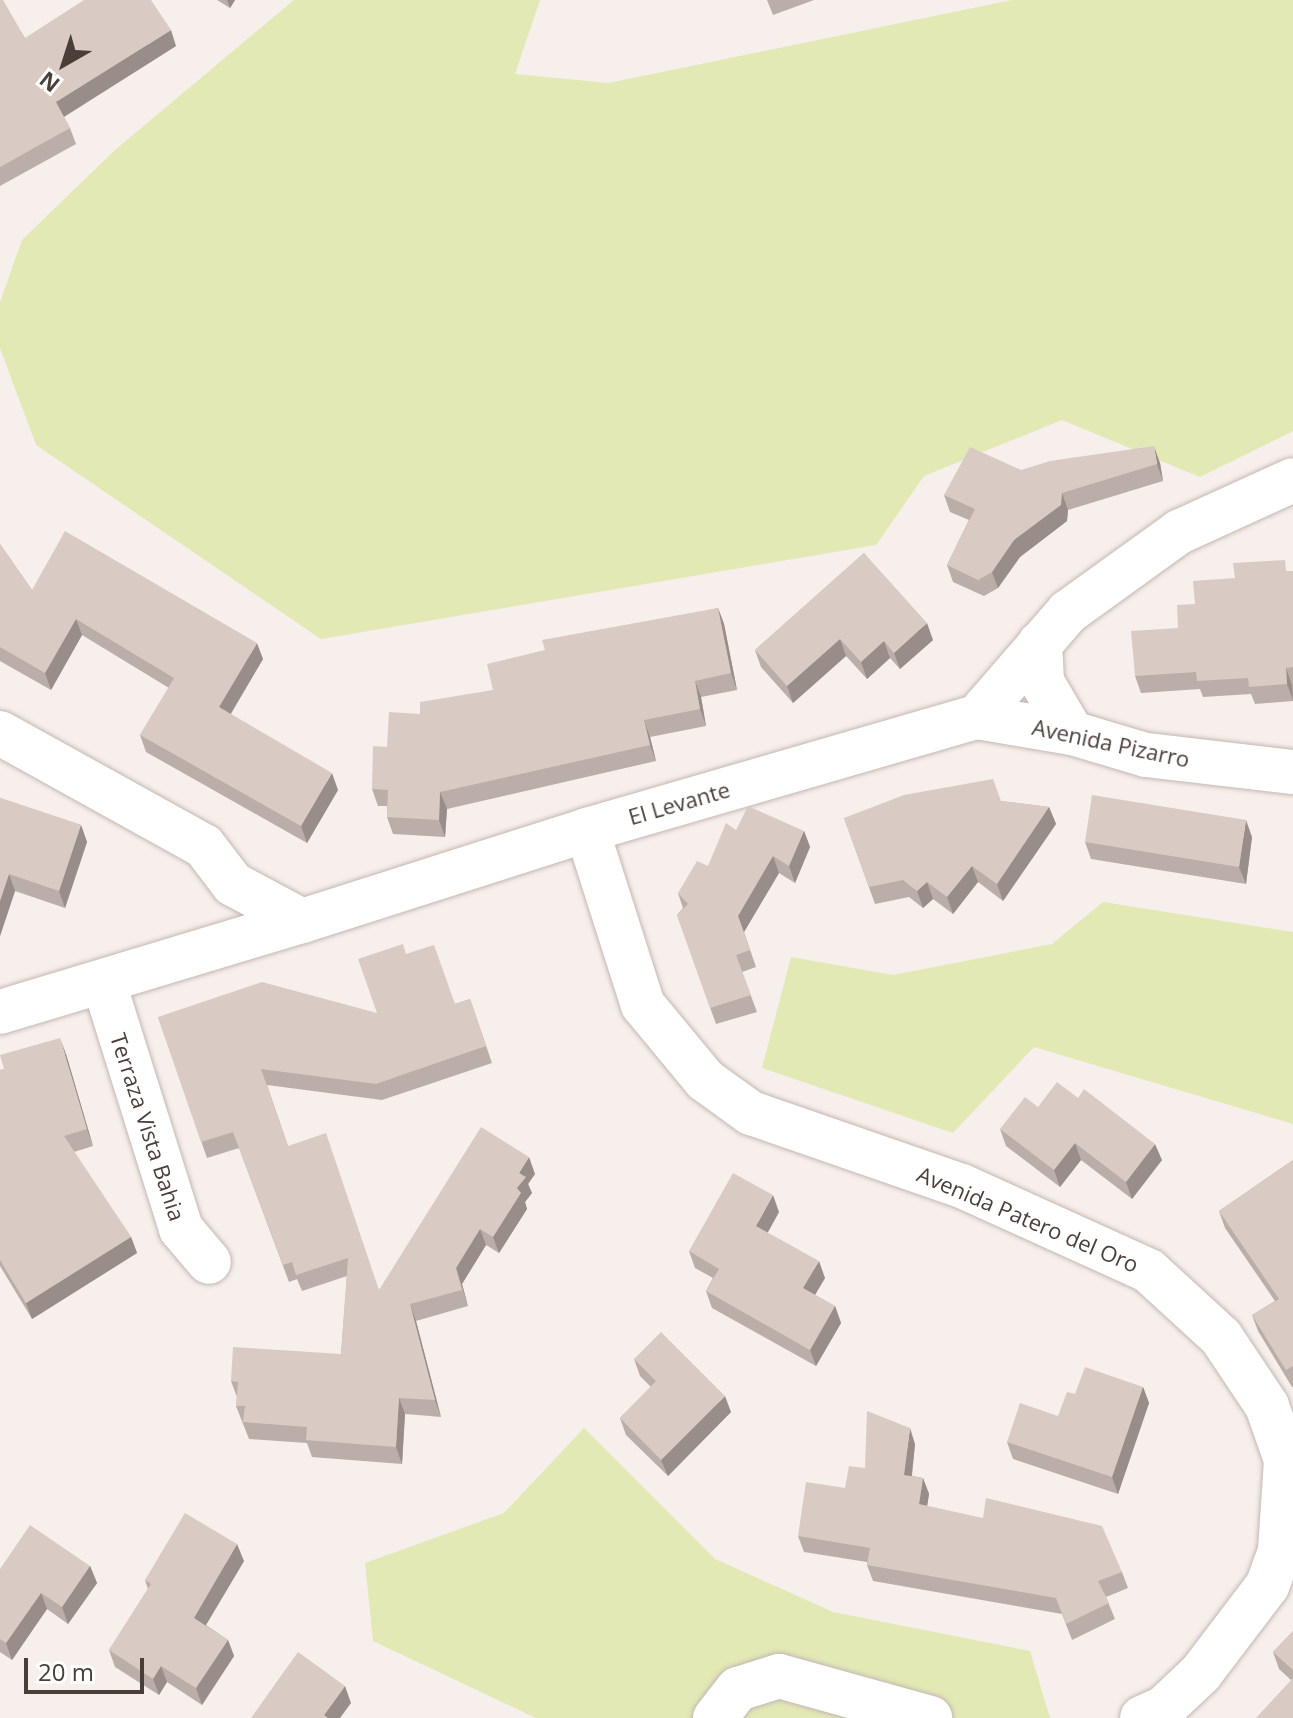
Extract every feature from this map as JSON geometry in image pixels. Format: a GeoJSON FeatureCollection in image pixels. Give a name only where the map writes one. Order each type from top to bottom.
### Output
{"type":"FeatureCollection","features":[{"type":"Feature","properties":{"kind":"street"},"geometry":{"type":"LineString","coordinates":[[977,717],[1068,612],[1179,532],[1293,480]]}},
{"type":"Feature","properties":{"kind":"street"},"geometry":{"type":"LineString","coordinates":[[1040,643],[1042,682],[1072,733]]}},
{"type":"Feature","properties":{"kind":"street","name":"Avenida Pizarro"},"geometry":{"type":"LineString","coordinates":[[977,717],[1072,733],[1146,755],[1293,772]]}},
{"type":"Feature","properties":{"kind":"street","name":"El Levante"},"geometry":{"type":"LineString","coordinates":[[0,1012],[104,983],[587,830],[977,717]]}},
{"type":"Feature","properties":{"kind":"street"},"geometry":{"type":"LineString","coordinates":[[0,733],[204,846],[233,884],[302,921]]}},
{"type":"Feature","properties":{"kind":"street","name":"Avenida Patero del Oro"},"geometry":{"type":"LineString","coordinates":[[587,830],[643,1005],[705,1080],[751,1113],[962,1186],[1149,1271],[1221,1337],[1267,1406],[1286,1460],[1280,1551],[1267,1586],[1201,1673],[1164,1708],[1142,1718]]}},
{"type":"Feature","properties":{"kind":"street","name":"Terraza Vista Bahia"},"geometry":{"type":"LineString","coordinates":[[104,983],[181,1229],[209,1262]]}},
{"type":"Feature","properties":{"kind":"street"},"geometry":{"type":"LineString","coordinates":[[715,1718],[738,1689],[779,1676],[930,1718]]}},
{"type":"Feature","properties":{"kind":"green space"},"geometry":{"type":"Polygon","coordinates":[[[294,0],[540,0],[515,74],[609,83],[1012,0],[1293,0],[1293,431],[1200,477],[1062,420],[924,476],[876,545],[321,639],[36,445],[0,348],[0,302],[22,240],[115,150],[294,0]]]}},
{"type":"Feature","properties":{"kind":"green space"},"geometry":{"type":"Polygon","coordinates":[[[1103,902],[1293,932],[1293,1124],[1034,1047],[953,1133],[762,1068],[791,957],[893,975],[1052,944],[1103,902]]]}},
{"type":"Feature","properties":{"kind":"green space"},"geometry":{"type":"Polygon","coordinates":[[[584,1428],[715,1559],[833,1612],[1030,1651],[1050,1718],[536,1718],[373,1641],[365,1563],[504,1513],[584,1428]]]}},
{"type":"Feature","properties":{"kind":"building"},"geometry":{"type":"Polygon","coordinates":[[[0,0],[3,0],[25,38],[84,0],[151,0],[171,30],[56,102],[70,128],[0,167],[0,0]]]}},
{"type":"Feature","properties":{"kind":"building"},"geometry":{"type":"Polygon","coordinates":[[[1154,446],[1157,464],[1062,493],[1061,505],[1014,540],[992,572],[978,580],[947,565],[975,509],[944,495],[970,447],[1021,470],[1050,461],[1154,446]]]}},
{"type":"Feature","properties":{"kind":"building"},"geometry":{"type":"Polygon","coordinates":[[[65,531],[257,643],[219,707],[332,773],[301,826],[140,735],[174,678],[76,619],[45,673],[0,647],[0,544],[32,590],[65,531]]]}},
{"type":"Feature","properties":{"kind":"building"},"geometry":{"type":"Polygon","coordinates":[[[864,553],[927,623],[894,653],[884,641],[861,662],[840,639],[787,686],[755,650],[864,553]]]}},
{"type":"Feature","properties":{"kind":"building"},"geometry":{"type":"Polygon","coordinates":[[[1285,560],[1286,571],[1293,571],[1293,667],[1286,668],[1287,684],[1249,687],[1248,678],[1197,681],[1196,672],[1135,676],[1131,631],[1178,628],[1177,605],[1195,604],[1193,581],[1235,578],[1233,563],[1285,560]]]}},
{"type":"Feature","properties":{"kind":"building"},"geometry":{"type":"Polygon","coordinates":[[[718,608],[731,673],[695,681],[700,709],[644,720],[650,745],[440,792],[439,820],[387,817],[388,790],[372,789],[373,746],[387,747],[389,712],[420,714],[420,702],[493,690],[487,664],[545,650],[542,640],[718,608]]]}},
{"type":"Feature","properties":{"kind":"building"},"geometry":{"type":"Polygon","coordinates":[[[993,779],[1001,801],[1049,807],[997,884],[972,866],[947,897],[927,882],[917,891],[903,880],[869,887],[844,818],[904,795],[993,779]]]}},
{"type":"Feature","properties":{"kind":"building"},"geometry":{"type":"Polygon","coordinates":[[[1092,795],[1246,820],[1239,867],[1085,842],[1092,795]]]}},
{"type":"Feature","properties":{"kind":"building"},"geometry":{"type":"Polygon","coordinates":[[[0,798],[81,825],[59,891],[9,874],[0,901],[0,798]]]}},
{"type":"Feature","properties":{"kind":"building"},"geometry":{"type":"Polygon","coordinates":[[[748,806],[804,831],[789,866],[773,856],[738,916],[750,950],[736,955],[751,995],[710,1008],[677,915],[688,904],[678,893],[697,861],[708,866],[726,823],[736,830],[748,806]]]}},
{"type":"Feature","properties":{"kind":"building"},"geometry":{"type":"Polygon","coordinates":[[[403,944],[406,954],[434,945],[455,1004],[470,999],[486,1046],[376,1084],[261,1069],[288,1146],[326,1133],[379,1290],[481,1127],[529,1157],[519,1173],[526,1177],[517,1188],[521,1193],[493,1237],[480,1229],[456,1268],[462,1290],[410,1304],[435,1400],[399,1398],[396,1447],[306,1440],[307,1427],[243,1422],[245,1406],[236,1406],[238,1382],[231,1381],[233,1347],[341,1354],[348,1258],[296,1275],[292,1262],[283,1265],[233,1132],[201,1142],[158,1017],[262,982],[377,1013],[358,959],[403,944]]]}},
{"type":"Feature","properties":{"kind":"building"},"geometry":{"type":"Polygon","coordinates":[[[60,1038],[87,1129],[64,1136],[131,1237],[26,1303],[0,1260],[0,1070],[4,1069],[0,1055],[60,1038]]]}},
{"type":"Feature","properties":{"kind":"building"},"geometry":{"type":"Polygon","coordinates":[[[1057,1082],[1078,1098],[1084,1089],[1155,1144],[1126,1182],[1075,1143],[1054,1170],[1000,1129],[1025,1097],[1038,1107],[1057,1082]]]}},
{"type":"Feature","properties":{"kind":"building"},"geometry":{"type":"Polygon","coordinates":[[[1293,1160],[1293,1366],[1286,1370],[1252,1315],[1279,1299],[1219,1211],[1293,1160]]]}},
{"type":"Feature","properties":{"kind":"building"},"geometry":{"type":"Polygon","coordinates":[[[733,1173],[773,1195],[756,1226],[819,1261],[803,1288],[835,1306],[810,1350],[706,1291],[719,1269],[689,1251],[733,1173]]]}},
{"type":"Feature","properties":{"kind":"building"},"geometry":{"type":"Polygon","coordinates":[[[661,1332],[725,1396],[661,1460],[620,1418],[656,1381],[634,1359],[661,1332]]]}},
{"type":"Feature","properties":{"kind":"building"},"geometry":{"type":"Polygon","coordinates":[[[1085,1367],[1143,1387],[1112,1477],[1007,1442],[1020,1403],[1058,1416],[1067,1392],[1075,1394],[1085,1367]]]}},
{"type":"Feature","properties":{"kind":"building"},"geometry":{"type":"Polygon","coordinates":[[[867,1411],[910,1428],[904,1475],[923,1478],[919,1504],[983,1518],[986,1498],[1102,1526],[1122,1572],[1098,1581],[1109,1603],[1066,1624],[1056,1598],[867,1565],[870,1548],[798,1536],[806,1482],[845,1488],[849,1466],[865,1468],[867,1411]]]}},
{"type":"Feature","properties":{"kind":"building"},"geometry":{"type":"Polygon","coordinates":[[[185,1513],[237,1544],[194,1618],[228,1640],[196,1688],[161,1666],[153,1679],[109,1650],[151,1584],[145,1580],[185,1513]]]}},
{"type":"Feature","properties":{"kind":"building"},"geometry":{"type":"Polygon","coordinates":[[[30,1525],[90,1566],[62,1607],[41,1593],[6,1643],[0,1639],[0,1569],[30,1525]]]}},
{"type":"Feature","properties":{"kind":"building"},"geometry":{"type":"Polygon","coordinates":[[[1293,1631],[1293,1670],[1273,1652],[1293,1631]]]}},
{"type":"Feature","properties":{"kind":"building"},"geometry":{"type":"Polygon","coordinates":[[[298,1652],[345,1686],[324,1715],[328,1718],[251,1718],[298,1652]]]}},
{"type":"Feature","properties":{"kind":"building"},"geometry":{"type":"Polygon","coordinates":[[[1293,1678],[1293,1718],[1256,1718],[1293,1678]]]}}]}
